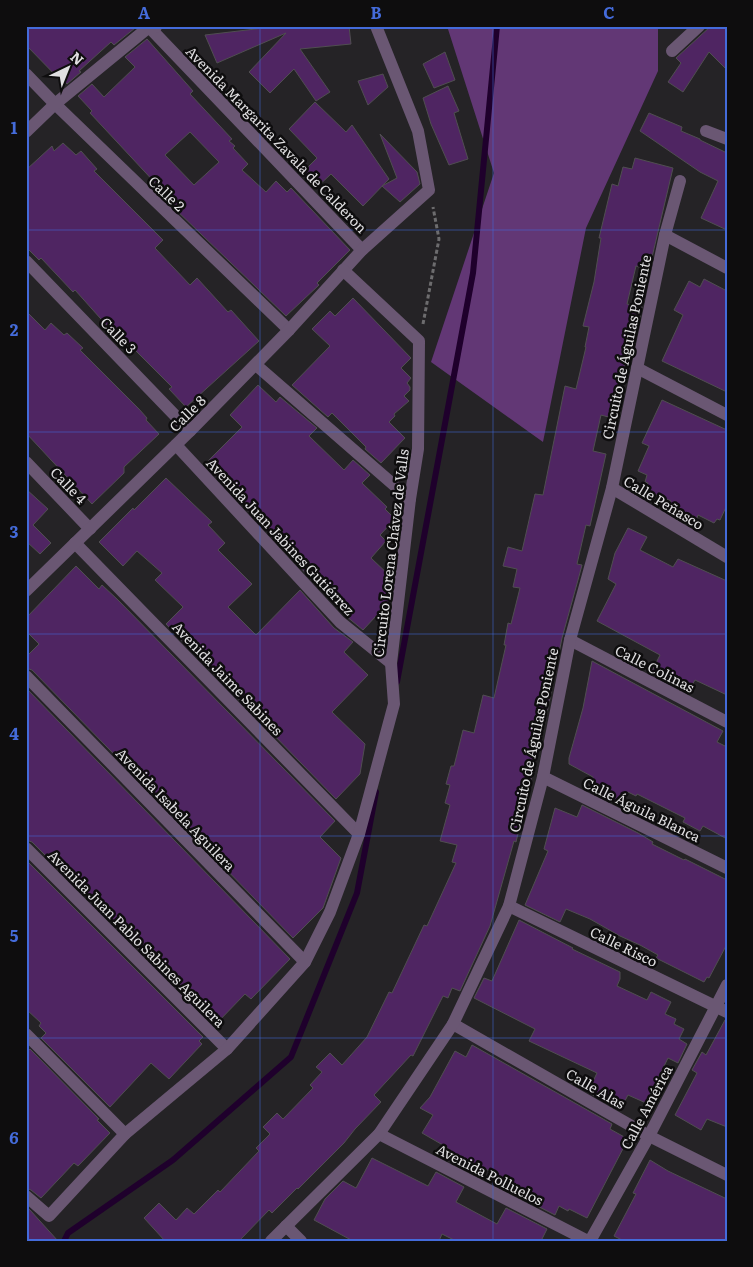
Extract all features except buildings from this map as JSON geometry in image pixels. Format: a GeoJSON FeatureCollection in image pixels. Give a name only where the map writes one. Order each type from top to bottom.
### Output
{"type":"FeatureCollection","features":[{"type":"Feature","properties":{"kind":"street"},"geometry":{"type":"LineString","coordinates":[[376,26],[418,132],[429,190]]}},
{"type":"Feature","properties":{"kind":"street"},"geometry":{"type":"LineString","coordinates":[[672,51],[699,26]]}},
{"type":"Feature","properties":{"kind":"street"},"geometry":{"type":"LineString","coordinates":[[26,132],[55,104],[154,27]]}},
{"type":"Feature","properties":{"kind":"street","name":"Avenida Margarita Zavala de Calderon"},"geometry":{"type":"LineString","coordinates":[[154,27],[362,250]]}},
{"type":"Feature","properties":{"kind":"street","name":"Calle 2"},"geometry":{"type":"LineString","coordinates":[[26,74],[289,330]]}},
{"type":"Feature","properties":{"kind":"street"},"geometry":{"type":"LineString","coordinates":[[706,130],[727,139]]}},
{"type":"Feature","properties":{"kind":"street","name":"Circuito de Águilas Poniente"},"geometry":{"type":"LineString","coordinates":[[271,1241],[379,1134],[453,1024],[509,906],[543,777],[570,640],[612,488],[665,235],[680,181]]}},
{"type":"Feature","properties":{"kind":"street","name":"Calle 8"},"geometry":{"type":"LineString","coordinates":[[26,591],[256,365],[362,250],[429,190]]}},
{"type":"Feature","properties":{"kind":"street"},"geometry":{"type":"LineString","coordinates":[[665,235],[727,268]]}},
{"type":"Feature","properties":{"kind":"street","name":"Calle 3"},"geometry":{"type":"LineString","coordinates":[[26,261],[190,431]]}},
{"type":"Feature","properties":{"kind":"street"},"geometry":{"type":"LineString","coordinates":[[343,270],[419,341]]}},
{"type":"Feature","properties":{"kind":"street","name":"Circuito Lorena Chávez de Valls"},"geometry":{"type":"LineString","coordinates":[[26,1196],[49,1216],[125,1134],[227,1049],[305,962],[330,912],[359,834],[394,704],[391,663],[410,499],[418,449],[419,341]]}},
{"type":"Feature","properties":{"kind":"street"},"geometry":{"type":"LineString","coordinates":[[256,365],[410,499]]}},
{"type":"Feature","properties":{"kind":"street"},"geometry":{"type":"LineString","coordinates":[[637,368],[727,415]]}},
{"type":"Feature","properties":{"kind":"street","name":"Avenida Juan Jabines Gutiérrez"},"geometry":{"type":"LineString","coordinates":[[176,445],[340,622],[391,663]]}},
{"type":"Feature","properties":{"kind":"street","name":"Calle 4"},"geometry":{"type":"LineString","coordinates":[[26,462],[90,529]]}},
{"type":"Feature","properties":{"kind":"street","name":"Calle Peñasco"},"geometry":{"type":"LineString","coordinates":[[612,488],[727,557]]}},
{"type":"Feature","properties":{"kind":"street","name":"Avenida Jaime Sabines"},"geometry":{"type":"LineString","coordinates":[[75,543],[359,834]]}},
{"type":"Feature","properties":{"kind":"street","name":"Calle Colinas"},"geometry":{"type":"LineString","coordinates":[[570,640],[727,722]]}},
{"type":"Feature","properties":{"kind":"street","name":"Avenida Isabela Aguilera"},"geometry":{"type":"LineString","coordinates":[[26,676],[305,962]]}},
{"type":"Feature","properties":{"kind":"street","name":"Calle Águila Blanca"},"geometry":{"type":"LineString","coordinates":[[543,777],[727,868]]}},
{"type":"Feature","properties":{"kind":"street","name":"Avenida Juan Pablo Sabines Aguilera"},"geometry":{"type":"LineString","coordinates":[[26,848],[227,1049]]}},
{"type":"Feature","properties":{"kind":"street","name":"Calle Risco"},"geometry":{"type":"LineString","coordinates":[[509,906],[727,1012]]}},
{"type":"Feature","properties":{"kind":"street","name":"Calle América"},"geometry":{"type":"LineString","coordinates":[[589,1241],[649,1136],[727,985]]}},
{"type":"Feature","properties":{"kind":"street","name":"Calle Alas"},"geometry":{"type":"LineString","coordinates":[[453,1024],[649,1136],[727,1175]]}},
{"type":"Feature","properties":{"kind":"street"},"geometry":{"type":"LineString","coordinates":[[26,1034],[125,1134]]}},
{"type":"Feature","properties":{"kind":"street","name":"Avenida Polluelos"},"geometry":{"type":"LineString","coordinates":[[379,1134],[589,1241]]}},
{"type":"Feature","properties":{"kind":"street"},"geometry":{"type":"LineString","coordinates":[[286,1226],[302,1239]]}},
{"type":"Feature","properties":{"kind":"path"},"geometry":{"type":"LineString","coordinates":[[419,341],[439,239],[429,190]]}},
{"type":"Feature","properties":{"kind":"shaded area"},"geometry":{"type":"Polygon","coordinates":[[[447,26],[658,26],[658,71],[586,228],[543,442],[431,362],[494,173],[447,26]]]}},
{"type":"Feature","properties":{"kind":"waterway"},"geometry":{"type":"LineString","coordinates":[[397,682],[473,273],[497,26]]}},
{"type":"Feature","properties":{"kind":"waterway"},"geometry":{"type":"LineString","coordinates":[[64,1241],[68,1233],[173,1160],[291,1057],[357,893],[376,792]]}}]}
